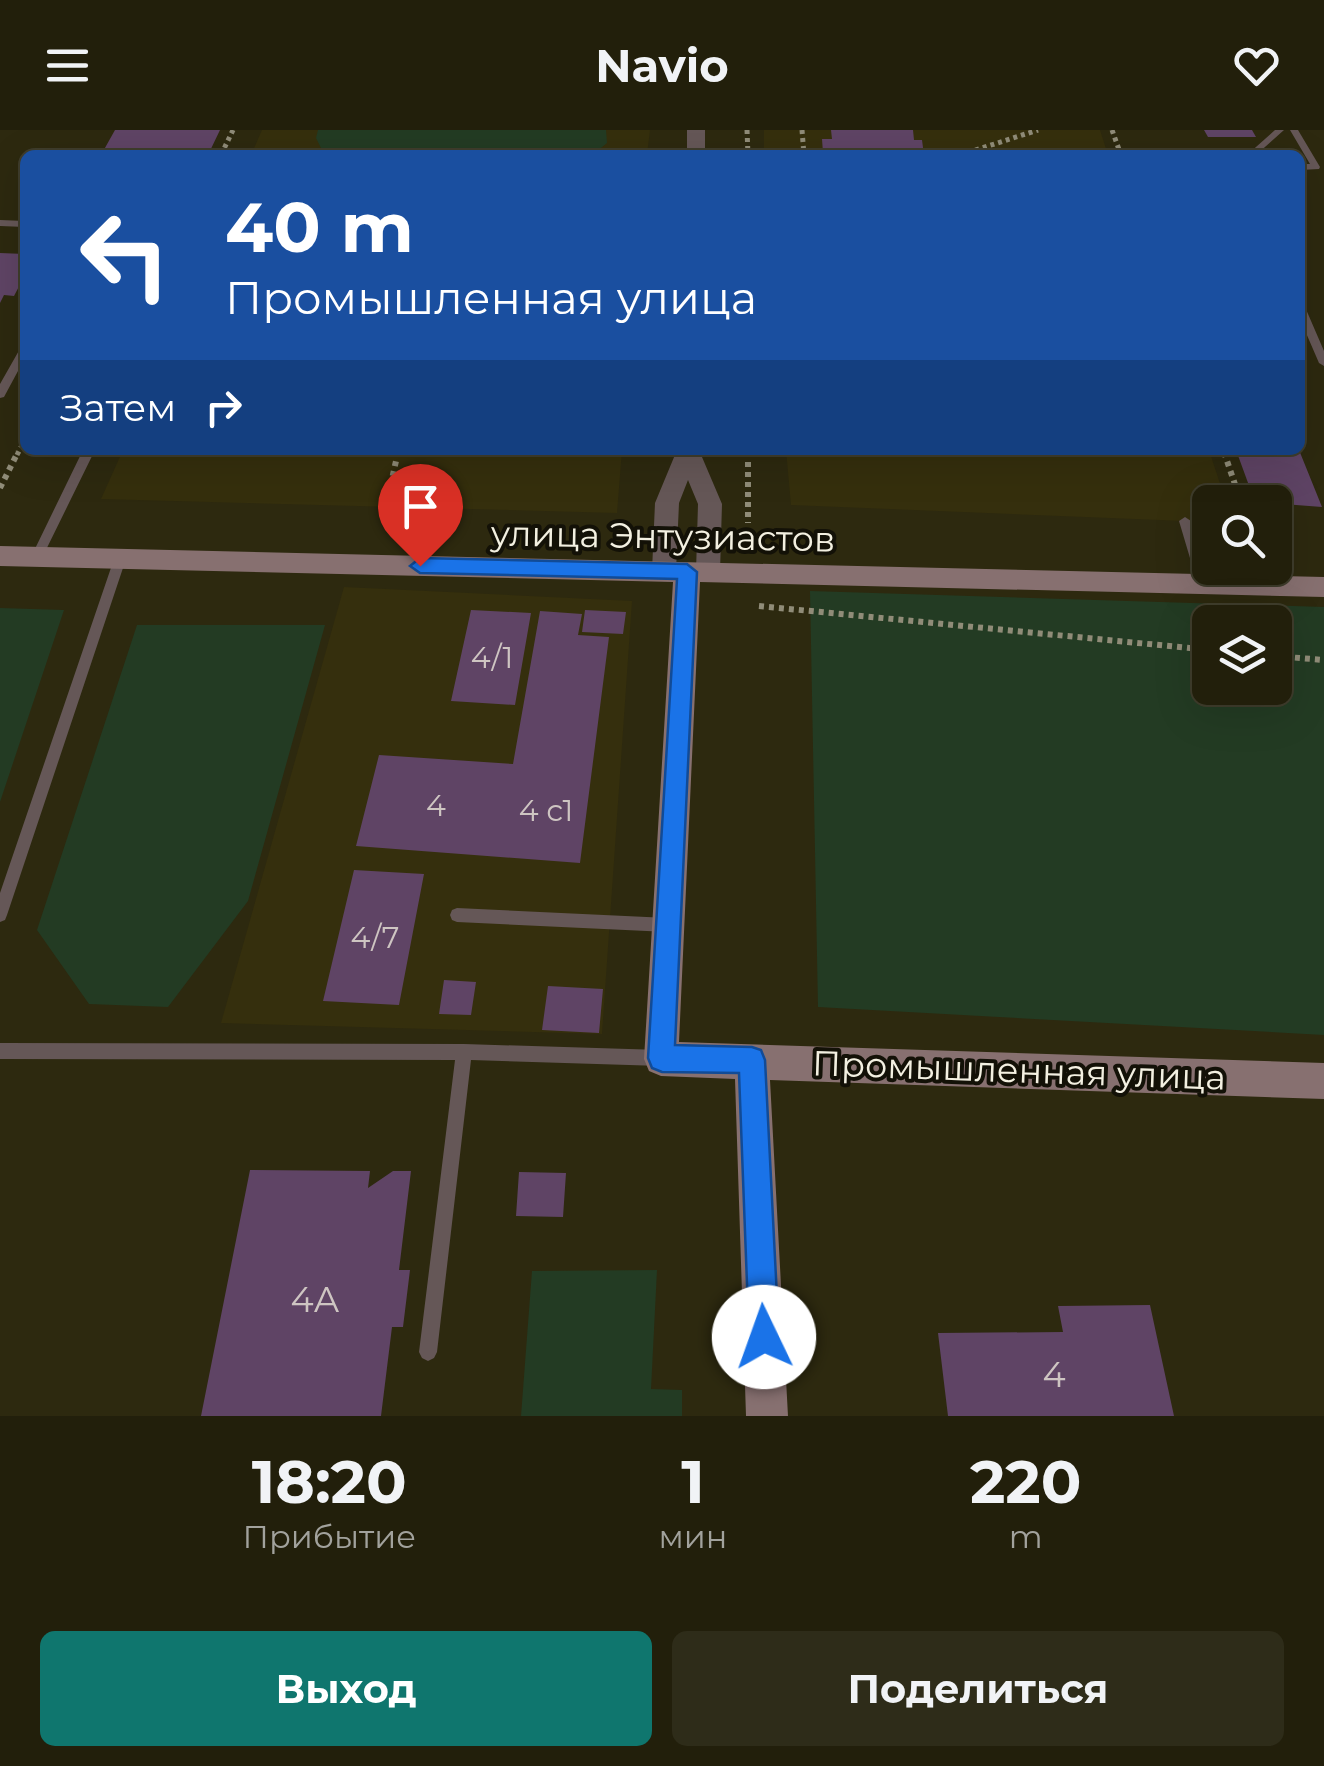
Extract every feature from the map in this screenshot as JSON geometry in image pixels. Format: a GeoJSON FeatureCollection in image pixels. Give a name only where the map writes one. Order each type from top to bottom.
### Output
{"type":"FeatureCollection","features":[{"type":"Feature","properties":{"kind":"street"},"geometry":{"type":"LineString","coordinates":[[686,571],[667,503],[687,455]]}},
{"type":"Feature","properties":{"kind":"street"},"geometry":{"type":"LineString","coordinates":[[662,1058],[686,571],[710,504],[689,455]]}},
{"type":"Feature","properties":{"kind":"street","name":"улица Энтузиастов"},"geometry":{"type":"LineString","coordinates":[[0,556],[1192,585]]}},
{"type":"Feature","properties":{"kind":"street","name":"улица Энтузиастов"},"geometry":{"type":"LineString","coordinates":[[1204,585],[1324,587]]}},
{"type":"Feature","properties":{"kind":"street","name":"Промышленная улица"},"geometry":{"type":"LineString","coordinates":[[662,1058],[1324,1081]]}},
{"type":"Feature","properties":{"kind":"street"},"geometry":{"type":"LineString","coordinates":[[752,1060],[767,1416]]}},
{"type":"Feature","properties":{"kind":"lane"},"geometry":{"type":"LineString","coordinates":[[1257,150],[1280,130]]}},
{"type":"Feature","properties":{"kind":"lane"},"geometry":{"type":"LineString","coordinates":[[1294,130],[1316,167],[1305,167]]}},
{"type":"Feature","properties":{"kind":"lane"},"geometry":{"type":"LineString","coordinates":[[1305,318],[1324,362]]}},
{"type":"Feature","properties":{"kind":"lane"},"geometry":{"type":"LineString","coordinates":[[1,390],[20,358]]}},
{"type":"Feature","properties":{"kind":"lane"},"geometry":{"type":"LineString","coordinates":[[38,558],[87,455]]}},
{"type":"Feature","properties":{"kind":"lane"},"geometry":{"type":"LineString","coordinates":[[1185,521],[1192,545]]}},
{"type":"Feature","properties":{"kind":"lane"},"geometry":{"type":"LineString","coordinates":[[0,915],[120,559]]}},
{"type":"Feature","properties":{"kind":"lane"},"geometry":{"type":"LineString","coordinates":[[457,915],[669,925]]}},
{"type":"Feature","properties":{"kind":"lane"},"geometry":{"type":"LineString","coordinates":[[0,1051],[464,1052],[662,1058]]}},
{"type":"Feature","properties":{"kind":"lane"},"geometry":{"type":"LineString","coordinates":[[428,1352],[464,1052]]}},
{"type":"Feature","properties":{"kind":"path"},"geometry":{"type":"LineString","coordinates":[[976,150],[1038,130]]}},
{"type":"Feature","properties":{"kind":"path"},"geometry":{"type":"LineString","coordinates":[[0,488],[20,449]]}},
{"type":"Feature","properties":{"kind":"path"},"geometry":{"type":"LineString","coordinates":[[384,515],[398,455]]}},
{"type":"Feature","properties":{"kind":"path"},"geometry":{"type":"LineString","coordinates":[[748,455],[748,524]]}},
{"type":"Feature","properties":{"kind":"path"},"geometry":{"type":"LineString","coordinates":[[1225,455],[1236,485]]}},
{"type":"Feature","properties":{"kind":"path"},"geometry":{"type":"LineString","coordinates":[[759,606],[1192,648]]}},
{"type":"Feature","properties":{"kind":"path"},"geometry":{"type":"LineString","coordinates":[[1292,657],[1324,660]]}},
{"type":"Feature","properties":{"kind":"shaded area"},"geometry":{"type":"Polygon","coordinates":[[[262,130],[650,130],[648,150],[253,150],[262,130]]]}},
{"type":"Feature","properties":{"kind":"shaded area"},"geometry":{"type":"Polygon","coordinates":[[[764,130],[1100,130],[1106,150],[764,150],[764,130]]]}},
{"type":"Feature","properties":{"kind":"shaded area"},"geometry":{"type":"Polygon","coordinates":[[[121,455],[622,455],[617,513],[101,499],[121,455]]]}},
{"type":"Feature","properties":{"kind":"shaded area"},"geometry":{"type":"Polygon","coordinates":[[[786,455],[1211,455],[1220,485],[1192,485],[1192,521],[791,505],[786,455]]]}},
{"type":"Feature","properties":{"kind":"shaded area"},"geometry":{"type":"Polygon","coordinates":[[[344,587],[632,601],[602,1034],[221,1023],[344,587]]]}},
{"type":"Feature","properties":{"kind":"green space"},"geometry":{"type":"Polygon","coordinates":[[[318,130],[606,130],[607,143],[598,150],[322,150],[316,138],[318,130]]]}},
{"type":"Feature","properties":{"kind":"green space"},"geometry":{"type":"Polygon","coordinates":[[[810,591],[1260,605],[1192,605],[1192,705],[1292,705],[1292,606],[1324,607],[1324,1035],[818,1007],[810,591]]]}},
{"type":"Feature","properties":{"kind":"green space"},"geometry":{"type":"Polygon","coordinates":[[[0,608],[64,610],[0,802],[0,608]]]}},
{"type":"Feature","properties":{"kind":"green space"},"geometry":{"type":"Polygon","coordinates":[[[137,625],[325,625],[248,901],[168,1007],[89,1004],[37,930],[137,625]]]}},
{"type":"Feature","properties":{"kind":"green space"},"geometry":{"type":"Polygon","coordinates":[[[657,1270],[651,1389],[682,1390],[682,1416],[521,1416],[532,1271],[657,1270]]]}},
{"type":"Feature","properties":{"kind":"building"},"geometry":{"type":"Polygon","coordinates":[[[115,130],[220,130],[210,150],[104,150],[115,130]]]}},
{"type":"Feature","properties":{"kind":"building"},"geometry":{"type":"Polygon","coordinates":[[[831,130],[913,130],[914,140],[922,140],[923,150],[823,150],[822,139],[832,139],[831,130]]]}},
{"type":"Feature","properties":{"kind":"building"},"geometry":{"type":"Polygon","coordinates":[[[1204,130],[1252,130],[1256,137],[1208,137],[1204,130]]]}},
{"type":"Feature","properties":{"kind":"building"},"geometry":{"type":"Polygon","coordinates":[[[0,253],[20,254],[20,285],[14,296],[4,295],[0,303],[0,253]]]}},
{"type":"Feature","properties":{"kind":"building"},"geometry":{"type":"Polygon","coordinates":[[[1238,455],[1301,455],[1322,507],[1292,505],[1292,485],[1249,485],[1238,455]]]}},
{"type":"Feature","properties":{"kind":"building"},"geometry":{"type":"Polygon","coordinates":[[[471,610],[531,613],[515,705],[451,701],[471,610]]]}},
{"type":"Feature","properties":{"kind":"building"},"geometry":{"type":"Polygon","coordinates":[[[585,610],[626,612],[623,634],[582,632],[585,610]]]}},
{"type":"Feature","properties":{"kind":"building"},"geometry":{"type":"Polygon","coordinates":[[[540,611],[582,614],[578,635],[609,637],[580,863],[356,846],[379,755],[513,764],[540,611]]]}},
{"type":"Feature","properties":{"kind":"building"},"geometry":{"type":"Polygon","coordinates":[[[354,870],[424,874],[399,1005],[323,1001],[354,870]]]}},
{"type":"Feature","properties":{"kind":"building"},"geometry":{"type":"Polygon","coordinates":[[[444,980],[476,982],[471,1015],[439,1014],[444,980]]]}},
{"type":"Feature","properties":{"kind":"building"},"geometry":{"type":"Polygon","coordinates":[[[548,986],[603,989],[599,1033],[542,1030],[548,986]]]}},
{"type":"Feature","properties":{"kind":"building"},"geometry":{"type":"Polygon","coordinates":[[[250,1170],[370,1171],[368,1188],[393,1171],[411,1171],[399,1270],[410,1270],[403,1327],[392,1327],[381,1416],[201,1416],[250,1170]]]}},
{"type":"Feature","properties":{"kind":"building"},"geometry":{"type":"Polygon","coordinates":[[[519,1172],[566,1173],[563,1217],[516,1216],[519,1172]]]}},
{"type":"Feature","properties":{"kind":"building"},"geometry":{"type":"Polygon","coordinates":[[[1150,1305],[1174,1416],[948,1416],[938,1333],[1063,1332],[1058,1306],[1150,1305]]]}},
{"type":"Feature","properties":{"kind":"route"},"geometry":{"type":"LineString","coordinates":[[420,566],[687,572],[662,1058],[752,1060],[764,1337]]}}]}
